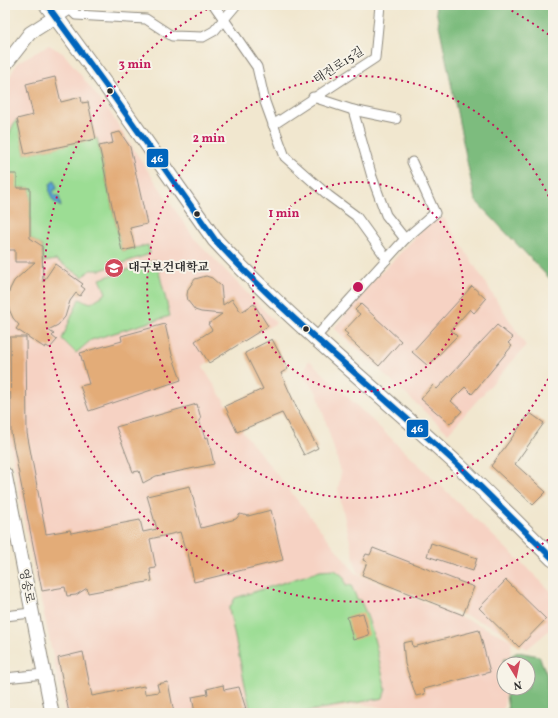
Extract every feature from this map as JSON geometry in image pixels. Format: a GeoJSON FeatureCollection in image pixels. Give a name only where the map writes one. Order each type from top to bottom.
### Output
{"type":"FeatureCollection","features":[{"type":"Feature","properties":{"kind":"main road"},"geometry":{"type":"LineString","coordinates":[[5,65],[51,11],[71,7]]}},
{"type":"Feature","properties":{"kind":"main road"},"geometry":{"type":"LineString","coordinates":[[51,11],[216,240],[236,262],[316,337],[457,464],[553,559]]}},
{"type":"Feature","properties":{"kind":"main road","name":"영송로"},"geometry":{"type":"LineString","coordinates":[[5,474],[31,613],[52,713]]}},
{"type":"Feature","properties":{"kind":"street"},"geometry":{"type":"LineString","coordinates":[[214,5],[257,67],[273,125],[285,157],[329,196],[356,216],[387,259]]}},
{"type":"Feature","properties":{"kind":"street"},"geometry":{"type":"LineString","coordinates":[[71,7],[76,15],[146,19],[172,36],[202,37],[214,31],[236,5]]}},
{"type":"Feature","properties":{"kind":"street","name":"태전로15길"},"geometry":{"type":"LineString","coordinates":[[273,125],[313,97],[374,58],[380,5]]}},
{"type":"Feature","properties":{"kind":"street"},"geometry":{"type":"LineString","coordinates":[[313,97],[353,110],[396,118]]}},
{"type":"Feature","properties":{"kind":"street"},"geometry":{"type":"LineString","coordinates":[[353,110],[372,177],[386,215],[405,239]]}},
{"type":"Feature","properties":{"kind":"street"},"geometry":{"type":"LineString","coordinates":[[316,337],[405,239],[435,213],[412,162]]}},
{"type":"Feature","properties":{"kind":"street"},"geometry":{"type":"LineString","coordinates":[[5,616],[31,613]]}},
{"type":"Feature","properties":{"kind":"street"},"geometry":{"type":"LineString","coordinates":[[5,678],[44,674]]}},
{"type":"Feature","properties":{"kind":"shaded area"},"geometry":{"type":"Polygon","coordinates":[[[49,45],[64,54],[109,111],[143,164],[196,240],[276,323],[202,366],[244,433],[355,573],[466,619],[512,640],[510,656],[496,656],[496,696],[505,696],[503,713],[413,713],[361,704],[317,713],[65,713],[27,535],[8,431],[5,329],[5,85],[18,62],[49,45]]]}},
{"type":"Feature","properties":{"kind":"shaded area"},"geometry":{"type":"Polygon","coordinates":[[[444,218],[526,346],[448,433],[334,328],[375,279],[432,220],[444,218]]]}},
{"type":"Feature","properties":{"kind":"shaded area"},"geometry":{"type":"Polygon","coordinates":[[[309,360],[553,593],[553,627],[527,649],[494,627],[357,572],[338,489],[341,472],[317,393],[302,375],[309,360]]]}},
{"type":"Feature","properties":{"kind":"green space"},"geometry":{"type":"Polygon","coordinates":[[[435,5],[553,5],[553,282],[475,200],[435,5]]]}},
{"type":"Feature","properties":{"kind":"green space"},"geometry":{"type":"Polygon","coordinates":[[[17,119],[25,154],[97,138],[122,251],[148,245],[150,254],[101,270],[90,270],[83,277],[56,260],[43,262],[42,246],[30,238],[30,188],[17,188],[5,174],[8,138],[17,119]]]}},
{"type":"Feature","properties":{"kind":"green space"},"geometry":{"type":"Polygon","coordinates":[[[156,260],[170,316],[91,340],[76,353],[62,339],[79,299],[91,303],[106,293],[100,279],[156,260]]]}},
{"type":"Feature","properties":{"kind":"green space"},"geometry":{"type":"Polygon","coordinates":[[[335,570],[344,577],[346,586],[351,585],[357,599],[360,600],[365,610],[386,689],[383,698],[298,713],[251,713],[229,609],[235,598],[320,571],[335,570]]]}},
{"type":"Feature","properties":{"kind":"green space"},"geometry":{"type":"Polygon","coordinates":[[[518,652],[539,656],[547,675],[547,713],[503,713],[508,709],[506,696],[536,696],[536,656],[510,656],[518,652]]]}},
{"type":"Feature","properties":{"kind":"water"},"geometry":{"type":"Polygon","coordinates":[[[55,180],[57,189],[54,190],[53,194],[55,196],[59,196],[61,207],[55,203],[50,195],[50,184],[55,180]]]}},
{"type":"Feature","properties":{"kind":"building"},"geometry":{"type":"Polygon","coordinates":[[[55,77],[61,102],[81,97],[82,103],[88,102],[96,139],[25,154],[17,119],[33,115],[26,84],[55,77]]]}},
{"type":"Feature","properties":{"kind":"building"},"geometry":{"type":"Polygon","coordinates":[[[120,132],[130,147],[147,224],[130,228],[135,248],[122,251],[99,146],[113,143],[111,134],[120,132]]]}},
{"type":"Feature","properties":{"kind":"building"},"geometry":{"type":"Polygon","coordinates":[[[5,174],[17,174],[17,188],[30,188],[30,238],[42,246],[43,282],[55,264],[83,284],[81,286],[85,289],[80,296],[76,293],[70,301],[65,317],[58,325],[48,330],[54,334],[52,336],[57,340],[50,348],[46,346],[45,348],[16,329],[19,325],[13,318],[9,309],[7,299],[14,281],[35,262],[15,262],[15,250],[5,250],[5,174]]]}},
{"type":"Feature","properties":{"kind":"building"},"geometry":{"type":"Polygon","coordinates":[[[206,276],[212,278],[221,286],[223,305],[232,299],[241,312],[254,304],[268,326],[209,363],[195,341],[212,330],[208,324],[222,314],[195,310],[188,301],[187,295],[188,289],[195,279],[206,276]]]}},
{"type":"Feature","properties":{"kind":"building"},"geometry":{"type":"Polygon","coordinates":[[[472,286],[486,299],[474,313],[470,309],[451,330],[457,336],[428,366],[412,352],[472,286]]]}},
{"type":"Feature","properties":{"kind":"building"},"geometry":{"type":"Polygon","coordinates":[[[361,304],[401,341],[379,366],[346,336],[348,334],[344,331],[360,314],[355,310],[361,304]]]}},
{"type":"Feature","properties":{"kind":"building"},"geometry":{"type":"Polygon","coordinates":[[[165,324],[172,355],[181,380],[89,411],[80,386],[89,384],[80,353],[122,341],[121,336],[165,324]]]}},
{"type":"Feature","properties":{"kind":"building"},"geometry":{"type":"Polygon","coordinates":[[[497,325],[513,338],[508,343],[512,346],[472,394],[465,387],[451,401],[462,411],[450,424],[421,399],[433,385],[437,389],[497,325]]]}},
{"type":"Feature","properties":{"kind":"building"},"geometry":{"type":"Polygon","coordinates":[[[10,337],[26,337],[27,433],[46,534],[70,530],[71,533],[140,520],[143,532],[157,529],[147,496],[190,486],[201,528],[236,519],[240,514],[248,516],[271,510],[283,560],[194,582],[187,548],[185,549],[180,532],[150,539],[156,568],[150,569],[152,581],[88,593],[87,588],[76,595],[67,596],[65,587],[42,591],[11,433],[10,337]]]}},
{"type":"Feature","properties":{"kind":"building"},"geometry":{"type":"Polygon","coordinates":[[[272,339],[288,369],[281,373],[298,411],[318,448],[304,455],[282,413],[237,432],[225,406],[263,389],[245,353],[272,339]]]}},
{"type":"Feature","properties":{"kind":"building"},"geometry":{"type":"Polygon","coordinates":[[[197,404],[201,419],[199,420],[205,438],[208,437],[214,464],[156,476],[143,483],[139,471],[133,472],[116,427],[197,404]]]}},
{"type":"Feature","properties":{"kind":"building"},"geometry":{"type":"Polygon","coordinates":[[[530,413],[544,423],[515,464],[546,492],[533,505],[491,466],[530,413]]]}},
{"type":"Feature","properties":{"kind":"building"},"geometry":{"type":"Polygon","coordinates":[[[431,543],[477,558],[473,571],[427,556],[431,543]]]}},
{"type":"Feature","properties":{"kind":"building"},"geometry":{"type":"Polygon","coordinates":[[[373,548],[474,587],[463,615],[362,575],[367,562],[363,560],[366,554],[370,555],[373,548]]]}},
{"type":"Feature","properties":{"kind":"building"},"geometry":{"type":"Polygon","coordinates":[[[506,580],[546,619],[519,647],[479,608],[506,580]]]}},
{"type":"Feature","properties":{"kind":"building"},"geometry":{"type":"Polygon","coordinates":[[[363,613],[369,635],[353,640],[347,617],[363,613]]]}},
{"type":"Feature","properties":{"kind":"building"},"geometry":{"type":"Polygon","coordinates":[[[479,630],[490,672],[424,689],[425,694],[416,696],[405,664],[403,643],[412,641],[413,647],[479,630]]]}},
{"type":"Feature","properties":{"kind":"building"},"geometry":{"type":"Polygon","coordinates":[[[83,652],[92,696],[144,686],[145,694],[159,692],[157,684],[168,682],[174,713],[69,713],[58,658],[83,652]]]}},
{"type":"Feature","properties":{"kind":"building"},"geometry":{"type":"Polygon","coordinates":[[[223,685],[224,690],[239,687],[246,709],[243,710],[244,713],[195,713],[192,697],[208,694],[207,689],[223,685]]]}},
{"type":"Feature","properties":{"kind":"transit line","name":"46"},"geometry":{"type":"LineString","coordinates":[[47,5],[215,240],[303,327],[458,465],[553,559]]}},
{"type":"Feature","properties":{"kind":"place","name":"대구보건대학교"},"geometry":{"type":"Point","coordinates":[114,268]}}]}
